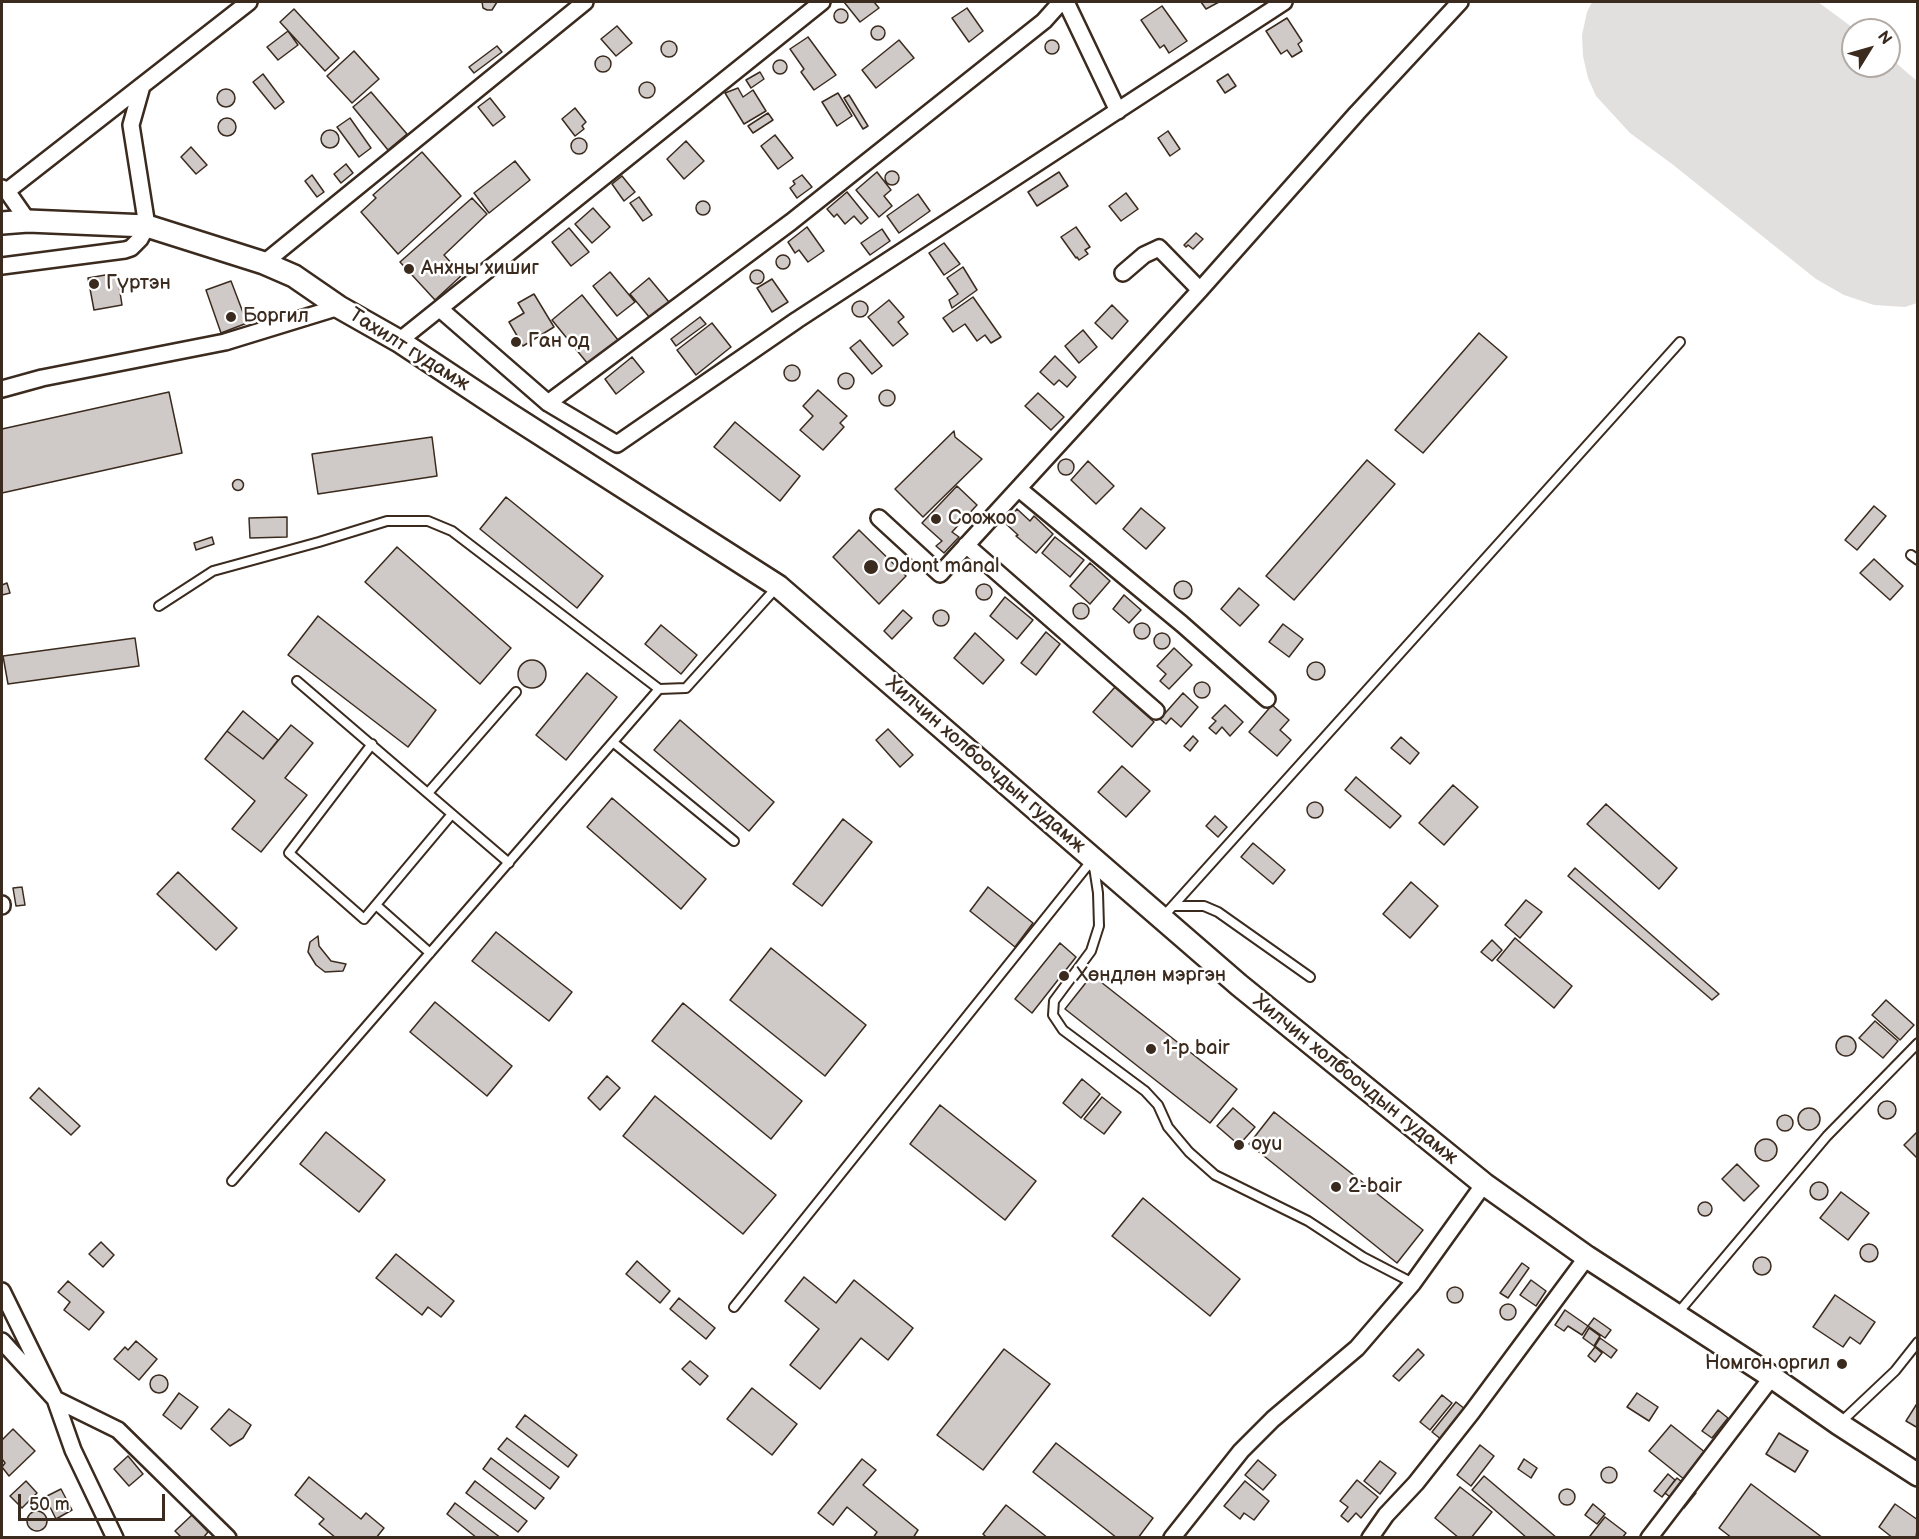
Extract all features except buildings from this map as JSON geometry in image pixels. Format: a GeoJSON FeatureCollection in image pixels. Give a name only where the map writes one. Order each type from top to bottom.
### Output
{"type":"FeatureCollection","features":[{"type":"Feature","properties":{"kind":"main road","name":"Тахилт гудамж"},"geometry":{"type":"LineString","coordinates":[[2,223],[28,221],[147,226],[264,263],[294,276],[339,307],[399,340],[508,414],[778,586]]}},
{"type":"Feature","properties":{"kind":"main road","name":"Хилчин холбоочдын гудамж"},"geometry":{"type":"LineString","coordinates":[[778,586],[1093,859],[1167,913],[1239,985],[1484,1184],[1587,1257],[1772,1377],[1917,1475]]}},
{"type":"Feature","properties":{"kind":"street"},"geometry":{"type":"LineString","coordinates":[[28,221],[4,189],[142,86],[249,2]]}},
{"type":"Feature","properties":{"kind":"street"},"geometry":{"type":"LineString","coordinates":[[264,263],[585,2]]}},
{"type":"Feature","properties":{"kind":"street"},"geometry":{"type":"LineString","coordinates":[[399,340],[822,2]]}},
{"type":"Feature","properties":{"kind":"street"},"geometry":{"type":"LineString","coordinates":[[548,403],[791,222],[1044,21],[1061,2]]}},
{"type":"Feature","properties":{"kind":"street"},"geometry":{"type":"LineString","coordinates":[[1066,2],[1118,111]]}},
{"type":"Feature","properties":{"kind":"street"},"geometry":{"type":"LineString","coordinates":[[440,309],[548,403],[617,444],[797,320],[1284,2]]}},
{"type":"Feature","properties":{"kind":"street"},"geometry":{"type":"LineString","coordinates":[[879,518],[940,574],[1460,2]]}},
{"type":"Feature","properties":{"kind":"street"},"geometry":{"type":"LineString","coordinates":[[2,267],[125,250],[131,248],[140,239],[147,226],[131,125],[142,86]]}},
{"type":"Feature","properties":{"kind":"street"},"geometry":{"type":"LineString","coordinates":[[1123,273],[1144,255],[1159,248],[1200,290]]}},
{"type":"Feature","properties":{"kind":"street"},"geometry":{"type":"LineString","coordinates":[[2,389],[42,378],[225,342],[339,307]]}},
{"type":"Feature","properties":{"kind":"street"},"geometry":{"type":"LineString","coordinates":[[1019,489],[1182,624],[1267,699]]}},
{"type":"Feature","properties":{"kind":"street"},"geometry":{"type":"LineString","coordinates":[[966,545],[1156,711]]}},
{"type":"Feature","properties":{"kind":"street"},"geometry":{"type":"LineString","coordinates":[[1172,1538],[1241,1451],[1274,1419],[1357,1348],[1413,1283],[1484,1184]]}},
{"type":"Feature","properties":{"kind":"street"},"geometry":{"type":"LineString","coordinates":[[1370,1538],[1386,1515],[1416,1483],[1472,1412],[1587,1257]]}},
{"type":"Feature","properties":{"kind":"street"},"geometry":{"type":"LineString","coordinates":[[2,1291],[55,1399],[73,1450],[111,1536]]}},
{"type":"Feature","properties":{"kind":"street"},"geometry":{"type":"LineString","coordinates":[[2,1341],[55,1399],[118,1430],[228,1538]]}},
{"type":"Feature","properties":{"kind":"street"},"geometry":{"type":"LineString","coordinates":[[1649,1538],[1772,1377]]}},
{"type":"Feature","properties":{"kind":"lane"},"geometry":{"type":"LineString","coordinates":[[1167,913],[1680,342]]}},
{"type":"Feature","properties":{"kind":"lane"},"geometry":{"type":"LineString","coordinates":[[159,606],[213,571],[387,521],[428,521],[452,531],[659,689],[686,688],[778,586]]}},
{"type":"Feature","properties":{"kind":"lane"},"geometry":{"type":"LineString","coordinates":[[297,681],[509,863]]}},
{"type":"Feature","properties":{"kind":"lane"},"geometry":{"type":"LineString","coordinates":[[232,1181],[659,689]]}},
{"type":"Feature","properties":{"kind":"lane"},"geometry":{"type":"LineString","coordinates":[[428,793],[516,692]]}},
{"type":"Feature","properties":{"kind":"lane"},"geometry":{"type":"LineString","coordinates":[[614,743],[734,841]]}},
{"type":"Feature","properties":{"kind":"lane"},"geometry":{"type":"LineString","coordinates":[[372,744],[289,853],[364,919],[453,814]]}},
{"type":"Feature","properties":{"kind":"lane"},"geometry":{"type":"LineString","coordinates":[[1093,859],[1098,893],[1099,926],[1091,951],[1054,1001],[1053,1015],[1063,1030],[1144,1091],[1158,1105],[1168,1127],[1189,1152],[1215,1175],[1308,1221],[1363,1257],[1413,1283]]}},
{"type":"Feature","properties":{"kind":"lane"},"geometry":{"type":"LineString","coordinates":[[734,1307],[1093,859]]}},
{"type":"Feature","properties":{"kind":"lane"},"geometry":{"type":"LineString","coordinates":[[376,904],[430,953]]}},
{"type":"Feature","properties":{"kind":"lane"},"geometry":{"type":"LineString","coordinates":[[1167,913],[1204,906],[1218,912],[1310,977]]}},
{"type":"Feature","properties":{"kind":"lane"},"geometry":{"type":"LineString","coordinates":[[1676,1315],[1827,1136],[1917,1043]]}},
{"type":"Feature","properties":{"kind":"lane"},"geometry":{"type":"LineString","coordinates":[[1839,1424],[1895,1371],[1917,1342]]}},
{"type":"Feature","properties":{"kind":"shaded area"},"geometry":{"type":"Polygon","coordinates":[[[1592,2],[1818,2],[1841,19],[1841,78],[1901,78],[1901,67],[1917,81],[1917,303],[1905,307],[1874,305],[1844,295],[1816,279],[1630,133],[1596,96],[1588,78],[1583,56],[1582,35],[1587,12],[1592,2]]]}},
{"type":"Feature","properties":{"kind":"place","name":"Анхны хишиг"},"geometry":{"type":"Point","coordinates":[409,269]}},
{"type":"Feature","properties":{"kind":"place","name":"Гүртэн"},"geometry":{"type":"Point","coordinates":[94,284]}},
{"type":"Feature","properties":{"kind":"place","name":"Боргил"},"geometry":{"type":"Point","coordinates":[231,317]}},
{"type":"Feature","properties":{"kind":"place","name":"Ган од"},"geometry":{"type":"Point","coordinates":[516,342]}},
{"type":"Feature","properties":{"kind":"place","name":"Соожоо"},"geometry":{"type":"Point","coordinates":[936,519]}},
{"type":"Feature","properties":{"kind":"place","name":"Odont manal"},"geometry":{"type":"Point","coordinates":[871,567]}},
{"type":"Feature","properties":{"kind":"place","name":"Хөндлөн мэргэн"},"geometry":{"type":"Point","coordinates":[1064,976]}},
{"type":"Feature","properties":{"kind":"place","name":"1-p bair"},"geometry":{"type":"Point","coordinates":[1151,1049]}},
{"type":"Feature","properties":{"kind":"place","name":"oyu"},"geometry":{"type":"Point","coordinates":[1239,1145]}},
{"type":"Feature","properties":{"kind":"place","name":"2-bair"},"geometry":{"type":"Point","coordinates":[1336,1187]}},
{"type":"Feature","properties":{"kind":"place","name":"Номгон оргил"},"geometry":{"type":"Point","coordinates":[1842,1364]}}]}
